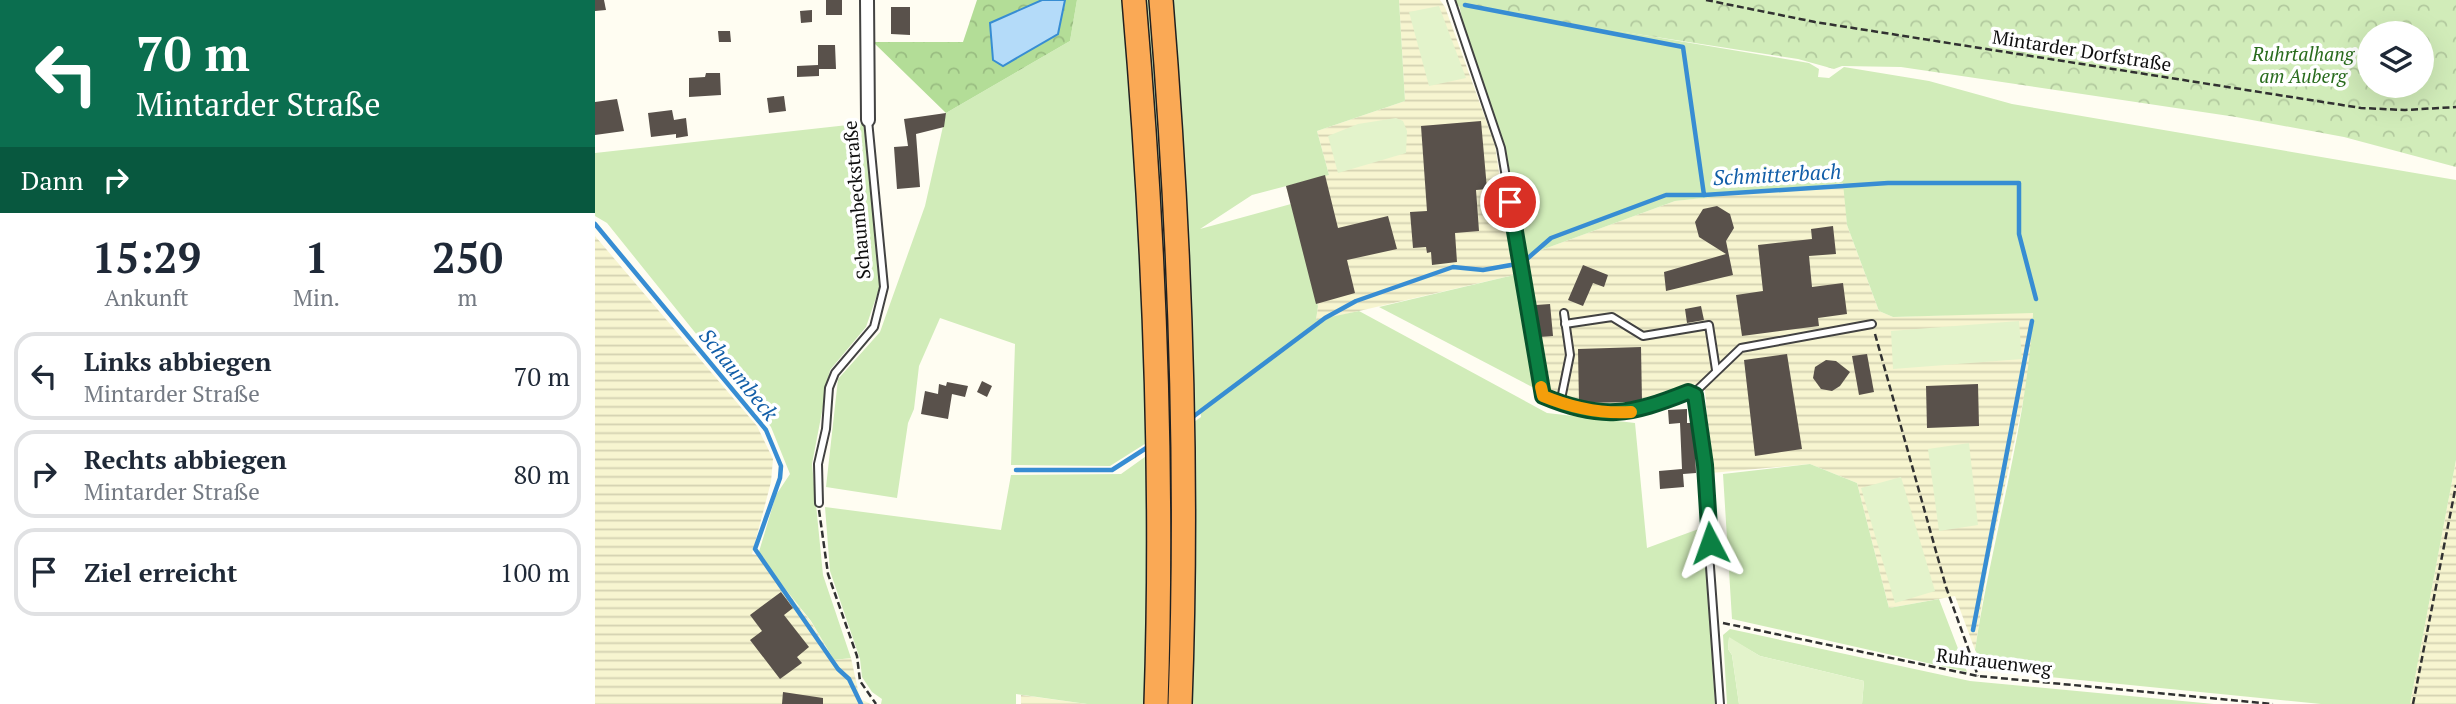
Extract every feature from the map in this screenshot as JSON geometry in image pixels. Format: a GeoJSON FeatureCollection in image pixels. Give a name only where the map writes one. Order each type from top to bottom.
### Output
{"type":"FeatureCollection","features":[{"type":"Feature","properties":{"kind":"highway"},"geometry":{"type":"LineString","coordinates":[[1134,0],[1148,185],[1157,372],[1156,704]]}},
{"type":"Feature","properties":{"kind":"highway"},"geometry":{"type":"LineString","coordinates":[[1161,0],[1174,184],[1182,384],[1180,704]]}},
{"type":"Feature","properties":{"kind":"street","name":"Schaumbeckstraße"},"geometry":{"type":"LineString","coordinates":[[866,0],[868,120]]}},
{"type":"Feature","properties":{"kind":"lane"},"geometry":{"type":"LineString","coordinates":[[1451,0],[1501,148],[1543,396],[1560,404],[1598,412],[1633,412],[1686,393],[1693,394],[1698,402],[1705,465],[1720,704]]}},
{"type":"Feature","properties":{"kind":"lane","name":"Schaumbeckstraße"},"geometry":{"type":"LineString","coordinates":[[819,503],[818,464],[826,429],[829,388],[835,373],[874,327],[884,287],[868,120]]}},
{"type":"Feature","properties":{"kind":"lane"},"geometry":{"type":"LineString","coordinates":[[1560,404],[1570,355],[1564,313]]}},
{"type":"Feature","properties":{"kind":"lane"},"geometry":{"type":"LineString","coordinates":[[1565,324],[1612,317],[1643,336],[1709,325],[1716,370]]}},
{"type":"Feature","properties":{"kind":"lane"},"geometry":{"type":"LineString","coordinates":[[1693,394],[1741,348],[1872,324]]}},
{"type":"Feature","properties":{"kind":"path","name":"Mintarder Dorfstraße"},"geometry":{"type":"LineString","coordinates":[[1706,0],[1828,24],[2361,108],[2405,110],[2456,107]]}},
{"type":"Feature","properties":{"kind":"path"},"geometry":{"type":"LineString","coordinates":[[1872,324],[1946,587],[1978,676]]}},
{"type":"Feature","properties":{"kind":"path"},"geometry":{"type":"LineString","coordinates":[[2413,704],[2456,485]]}},
{"type":"Feature","properties":{"kind":"path"},"geometry":{"type":"LineString","coordinates":[[819,503],[828,574],[857,656],[860,681],[876,704]]}},
{"type":"Feature","properties":{"kind":"path","name":"Ruhrauenweg"},"geometry":{"type":"LineString","coordinates":[[1715,621],[1978,676],[2273,704]]}},
{"type":"Feature","properties":{"kind":"shaded area"},"geometry":{"type":"Polygon","coordinates":[[[1399,0],[1440,0],[1445,7],[1495,145],[1514,275],[1316,321],[1318,306],[1286,186],[1329,175],[1317,131],[1405,101],[1399,0]]]}},
{"type":"Feature","properties":{"kind":"shaded area"},"geometry":{"type":"Polygon","coordinates":[[[1844,182],[1847,225],[1879,311],[1893,317],[2033,312],[2030,369],[1987,570],[1975,650],[1955,596],[1889,608],[1857,483],[1810,464],[1711,473],[1705,390],[1694,384],[1650,403],[1631,407],[1594,407],[1547,393],[1525,256],[1675,201],[1844,182]]]}},
{"type":"Feature","properties":{"kind":"shaded area"},"geometry":{"type":"Polygon","coordinates":[[[595,236],[757,426],[773,459],[771,482],[752,554],[758,555],[811,622],[834,660],[851,658],[860,699],[871,704],[595,704],[595,236]]]}},
{"type":"Feature","properties":{"kind":"shaded area"},"geometry":{"type":"Polygon","coordinates":[[[2456,460],[2456,704],[2410,704],[2456,460]]]}},
{"type":"Feature","properties":{"kind":"shaded area"},"geometry":{"type":"Polygon","coordinates":[[[1021,695],[1087,704],[1021,704],[1021,695]]]}},
{"type":"Feature","properties":{"kind":"green space"},"geometry":{"type":"Polygon","coordinates":[[[977,0],[1077,0],[1070,41],[946,113],[873,42],[963,42],[977,0]]]}},
{"type":"Feature","properties":{"kind":"green space"},"geometry":{"type":"Polygon","coordinates":[[[1077,0],[1399,0],[1405,101],[1317,131],[1329,175],[1252,195],[1200,229],[1291,204],[1318,306],[1316,320],[1359,311],[1547,413],[1635,423],[1647,548],[1704,527],[1715,704],[1087,704],[1016,694],[1016,704],[881,704],[882,699],[872,692],[862,677],[860,659],[830,571],[825,507],[1001,530],[1011,475],[1121,474],[1201,417],[1200,409],[1110,466],[1011,465],[1015,344],[940,318],[919,366],[914,409],[908,423],[897,498],[826,487],[838,379],[880,332],[925,206],[946,113],[1070,41],[1077,0]]]}},
{"type":"Feature","properties":{"kind":"green space","name":"Ruhrtalhang am Auberg"},"geometry":{"type":"Polygon","coordinates":[[[1449,0],[2456,0],[2456,167],[2344,137],[2236,117],[1901,67],[1842,66],[1834,69],[1798,59],[1457,6],[1449,0]]]}},
{"type":"Feature","properties":{"kind":"green space"},"geometry":{"type":"Polygon","coordinates":[[[1459,4],[1809,63],[1819,69],[1818,77],[1829,78],[1844,67],[1929,81],[2012,104],[2456,180],[2456,460],[2410,704],[2321,704],[1988,671],[1975,650],[2024,397],[2033,313],[1893,317],[1879,311],[1847,225],[1843,183],[1675,201],[1525,256],[1505,150],[1466,38],[1459,4]]]}},
{"type":"Feature","properties":{"kind":"green space"},"geometry":{"type":"Polygon","coordinates":[[[1439,6],[1466,78],[1429,86],[1409,12],[1439,6]]]}},
{"type":"Feature","properties":{"kind":"green space"},"geometry":{"type":"Polygon","coordinates":[[[1396,118],[1403,121],[1407,131],[1406,153],[1338,173],[1328,136],[1358,124],[1396,118]]]}},
{"type":"Feature","properties":{"kind":"green space"},"geometry":{"type":"Polygon","coordinates":[[[866,123],[880,286],[866,327],[830,370],[812,464],[823,575],[851,658],[834,660],[811,621],[758,555],[776,495],[790,474],[771,427],[607,223],[595,216],[595,153],[866,123]]]}},
{"type":"Feature","properties":{"kind":"green space"},"geometry":{"type":"Polygon","coordinates":[[[1514,275],[1536,389],[1379,307],[1514,275]]]}},
{"type":"Feature","properties":{"kind":"green space"},"geometry":{"type":"Polygon","coordinates":[[[2019,321],[2022,359],[1893,369],[1891,331],[2019,321]]]}},
{"type":"Feature","properties":{"kind":"green space"},"geometry":{"type":"Polygon","coordinates":[[[1969,443],[1978,525],[1939,531],[1928,449],[1969,443]]]}},
{"type":"Feature","properties":{"kind":"green space"},"geometry":{"type":"Polygon","coordinates":[[[1810,464],[1857,483],[1889,608],[1939,599],[1967,672],[1732,619],[1723,474],[1810,464]]]}},
{"type":"Feature","properties":{"kind":"green space"},"geometry":{"type":"Polygon","coordinates":[[[1901,477],[1935,591],[1895,603],[1861,488],[1901,477]]]}},
{"type":"Feature","properties":{"kind":"green space"},"geometry":{"type":"Polygon","coordinates":[[[1730,629],[1970,681],[2214,704],[1862,704],[1864,681],[1760,656],[1729,638],[1728,649],[1732,655],[1739,704],[1727,704],[1723,635],[1730,629]]]}},
{"type":"Feature","properties":{"kind":"green space"},"geometry":{"type":"Polygon","coordinates":[[[1729,637],[1760,656],[1864,681],[1862,704],[1739,704],[1732,655],[1728,649],[1729,637]]]}},
{"type":"Feature","properties":{"kind":"water"},"geometry":{"type":"Polygon","coordinates":[[[1042,0],[1065,0],[1058,34],[1003,66],[993,60],[990,23],[1042,0]]]}},
{"type":"Feature","properties":{"kind":"building"},"geometry":{"type":"Polygon","coordinates":[[[595,0],[604,0],[606,10],[595,11],[595,0]]]}},
{"type":"Feature","properties":{"kind":"building"},"geometry":{"type":"Polygon","coordinates":[[[826,0],[842,0],[842,15],[826,15],[826,0]]]}},
{"type":"Feature","properties":{"kind":"building"},"geometry":{"type":"Polygon","coordinates":[[[891,7],[910,7],[910,35],[891,34],[891,7]]]}},
{"type":"Feature","properties":{"kind":"building"},"geometry":{"type":"Polygon","coordinates":[[[812,10],[812,22],[801,23],[800,11],[812,10]]]}},
{"type":"Feature","properties":{"kind":"building"},"geometry":{"type":"Polygon","coordinates":[[[718,31],[730,31],[731,42],[719,42],[718,31]]]}},
{"type":"Feature","properties":{"kind":"building"},"geometry":{"type":"Polygon","coordinates":[[[818,45],[835,45],[836,69],[819,69],[819,76],[797,77],[797,66],[818,65],[818,45]]]}},
{"type":"Feature","properties":{"kind":"building"},"geometry":{"type":"Polygon","coordinates":[[[706,73],[720,73],[721,95],[689,97],[689,78],[705,77],[706,73]]]}},
{"type":"Feature","properties":{"kind":"building"},"geometry":{"type":"Polygon","coordinates":[[[784,96],[786,111],[769,113],[767,98],[784,96]]]}},
{"type":"Feature","properties":{"kind":"building"},"geometry":{"type":"Polygon","coordinates":[[[617,99],[624,131],[595,135],[595,102],[617,99]]]}},
{"type":"Feature","properties":{"kind":"building"},"geometry":{"type":"Polygon","coordinates":[[[672,110],[674,120],[686,118],[688,136],[676,138],[676,134],[651,137],[648,113],[672,110]]]}},
{"type":"Feature","properties":{"kind":"building"},"geometry":{"type":"Polygon","coordinates":[[[946,113],[944,127],[916,134],[920,187],[897,189],[894,147],[908,146],[904,119],[946,113]]]}},
{"type":"Feature","properties":{"kind":"building"},"geometry":{"type":"Polygon","coordinates":[[[1481,121],[1487,189],[1476,190],[1479,231],[1455,233],[1457,262],[1432,265],[1431,252],[1427,253],[1426,247],[1413,248],[1410,212],[1427,211],[1421,126],[1481,121]]]}},
{"type":"Feature","properties":{"kind":"building"},"geometry":{"type":"Polygon","coordinates":[[[1325,175],[1338,228],[1388,216],[1397,249],[1347,260],[1355,293],[1316,304],[1286,186],[1325,175]]]}},
{"type":"Feature","properties":{"kind":"building"},"geometry":{"type":"Polygon","coordinates":[[[1717,206],[1730,214],[1734,228],[1726,241],[1733,275],[1666,291],[1664,272],[1726,254],[1699,237],[1695,222],[1703,209],[1717,206]]]}},
{"type":"Feature","properties":{"kind":"building"},"geometry":{"type":"Polygon","coordinates":[[[1833,226],[1836,254],[1809,256],[1812,287],[1843,283],[1847,314],[1818,318],[1819,326],[1742,336],[1736,295],[1763,291],[1758,245],[1812,239],[1811,229],[1833,226]]]}},
{"type":"Feature","properties":{"kind":"building"},"geometry":{"type":"Polygon","coordinates":[[[1583,265],[1608,275],[1604,287],[1593,283],[1583,306],[1568,300],[1583,265]]]}},
{"type":"Feature","properties":{"kind":"building"},"geometry":{"type":"Polygon","coordinates":[[[1550,304],[1553,336],[1539,337],[1536,305],[1550,304]]]}},
{"type":"Feature","properties":{"kind":"building"},"geometry":{"type":"Polygon","coordinates":[[[1701,306],[1704,320],[1687,323],[1685,309],[1701,306]]]}},
{"type":"Feature","properties":{"kind":"building"},"geometry":{"type":"Polygon","coordinates":[[[1641,347],[1642,402],[1579,403],[1578,349],[1641,347]]]}},
{"type":"Feature","properties":{"kind":"building"},"geometry":{"type":"Polygon","coordinates":[[[1787,354],[1802,449],[1755,456],[1744,360],[1787,354]]]}},
{"type":"Feature","properties":{"kind":"building"},"geometry":{"type":"Polygon","coordinates":[[[1867,354],[1874,392],[1859,395],[1852,356],[1867,354]]]}},
{"type":"Feature","properties":{"kind":"building"},"geometry":{"type":"Polygon","coordinates":[[[1826,360],[1836,361],[1850,372],[1840,386],[1832,391],[1821,389],[1813,378],[1815,367],[1826,360]]]}},
{"type":"Feature","properties":{"kind":"building"},"geometry":{"type":"Polygon","coordinates":[[[982,381],[992,386],[987,397],[977,392],[982,381]]]}},
{"type":"Feature","properties":{"kind":"building"},"geometry":{"type":"Polygon","coordinates":[[[947,382],[968,386],[965,397],[952,394],[948,419],[921,414],[925,391],[938,394],[939,384],[946,386],[947,382]]]}},
{"type":"Feature","properties":{"kind":"building"},"geometry":{"type":"Polygon","coordinates":[[[1978,384],[1979,426],[1927,428],[1926,386],[1978,384]]]}},
{"type":"Feature","properties":{"kind":"building"},"geometry":{"type":"Polygon","coordinates":[[[1687,409],[1687,423],[1694,423],[1696,473],[1683,474],[1684,487],[1660,489],[1659,471],[1682,469],[1680,423],[1669,424],[1668,410],[1687,409]]]}},
{"type":"Feature","properties":{"kind":"building"},"geometry":{"type":"Polygon","coordinates":[[[781,592],[793,608],[784,615],[809,647],[797,657],[802,663],[780,679],[750,640],[762,631],[750,615],[781,592]]]}},
{"type":"Feature","properties":{"kind":"building"},"geometry":{"type":"Polygon","coordinates":[[[783,692],[823,698],[823,704],[782,704],[783,692]]]}},
{"type":"Feature","properties":{"kind":"waterway","name":"Schmitterbach"},"geometry":{"type":"LineString","coordinates":[[1465,5],[1683,47],[1704,195],[1888,183],[2019,183],[2019,234],[2036,299]]}},
{"type":"Feature","properties":{"kind":"waterway"},"geometry":{"type":"LineString","coordinates":[[1528,258],[1551,238],[1666,195],[1704,195]]}},
{"type":"Feature","properties":{"kind":"waterway","name":"Schaumbeck"},"geometry":{"type":"LineString","coordinates":[[595,224],[766,430],[781,466],[780,478],[755,549],[838,669],[849,679],[861,704]]}},
{"type":"Feature","properties":{"kind":"waterway"},"geometry":{"type":"LineString","coordinates":[[1190,419],[1325,318],[1356,301],[1453,267],[1483,270],[1511,265]]}},
{"type":"Feature","properties":{"kind":"waterway","name":"Schmitterbach"},"geometry":{"type":"LineString","coordinates":[[1973,630],[2032,321]]}},
{"type":"Feature","properties":{"kind":"waterway"},"geometry":{"type":"LineString","coordinates":[[1016,470],[1112,470],[1151,445]]}},
{"type":"Feature","properties":{"kind":"slow traffic"},"geometry":{"type":"LineString","coordinates":[[1541,387],[1543,396],[1563,405],[1598,412],[1631,412]]}},
{"type":"Feature","properties":{"kind":"route"},"geometry":{"type":"LineString","coordinates":[[1510,202],[1543,396],[1579,409],[1615,413],[1645,410],[1688,392],[1695,395],[1699,405],[1710,543]]}}]}
